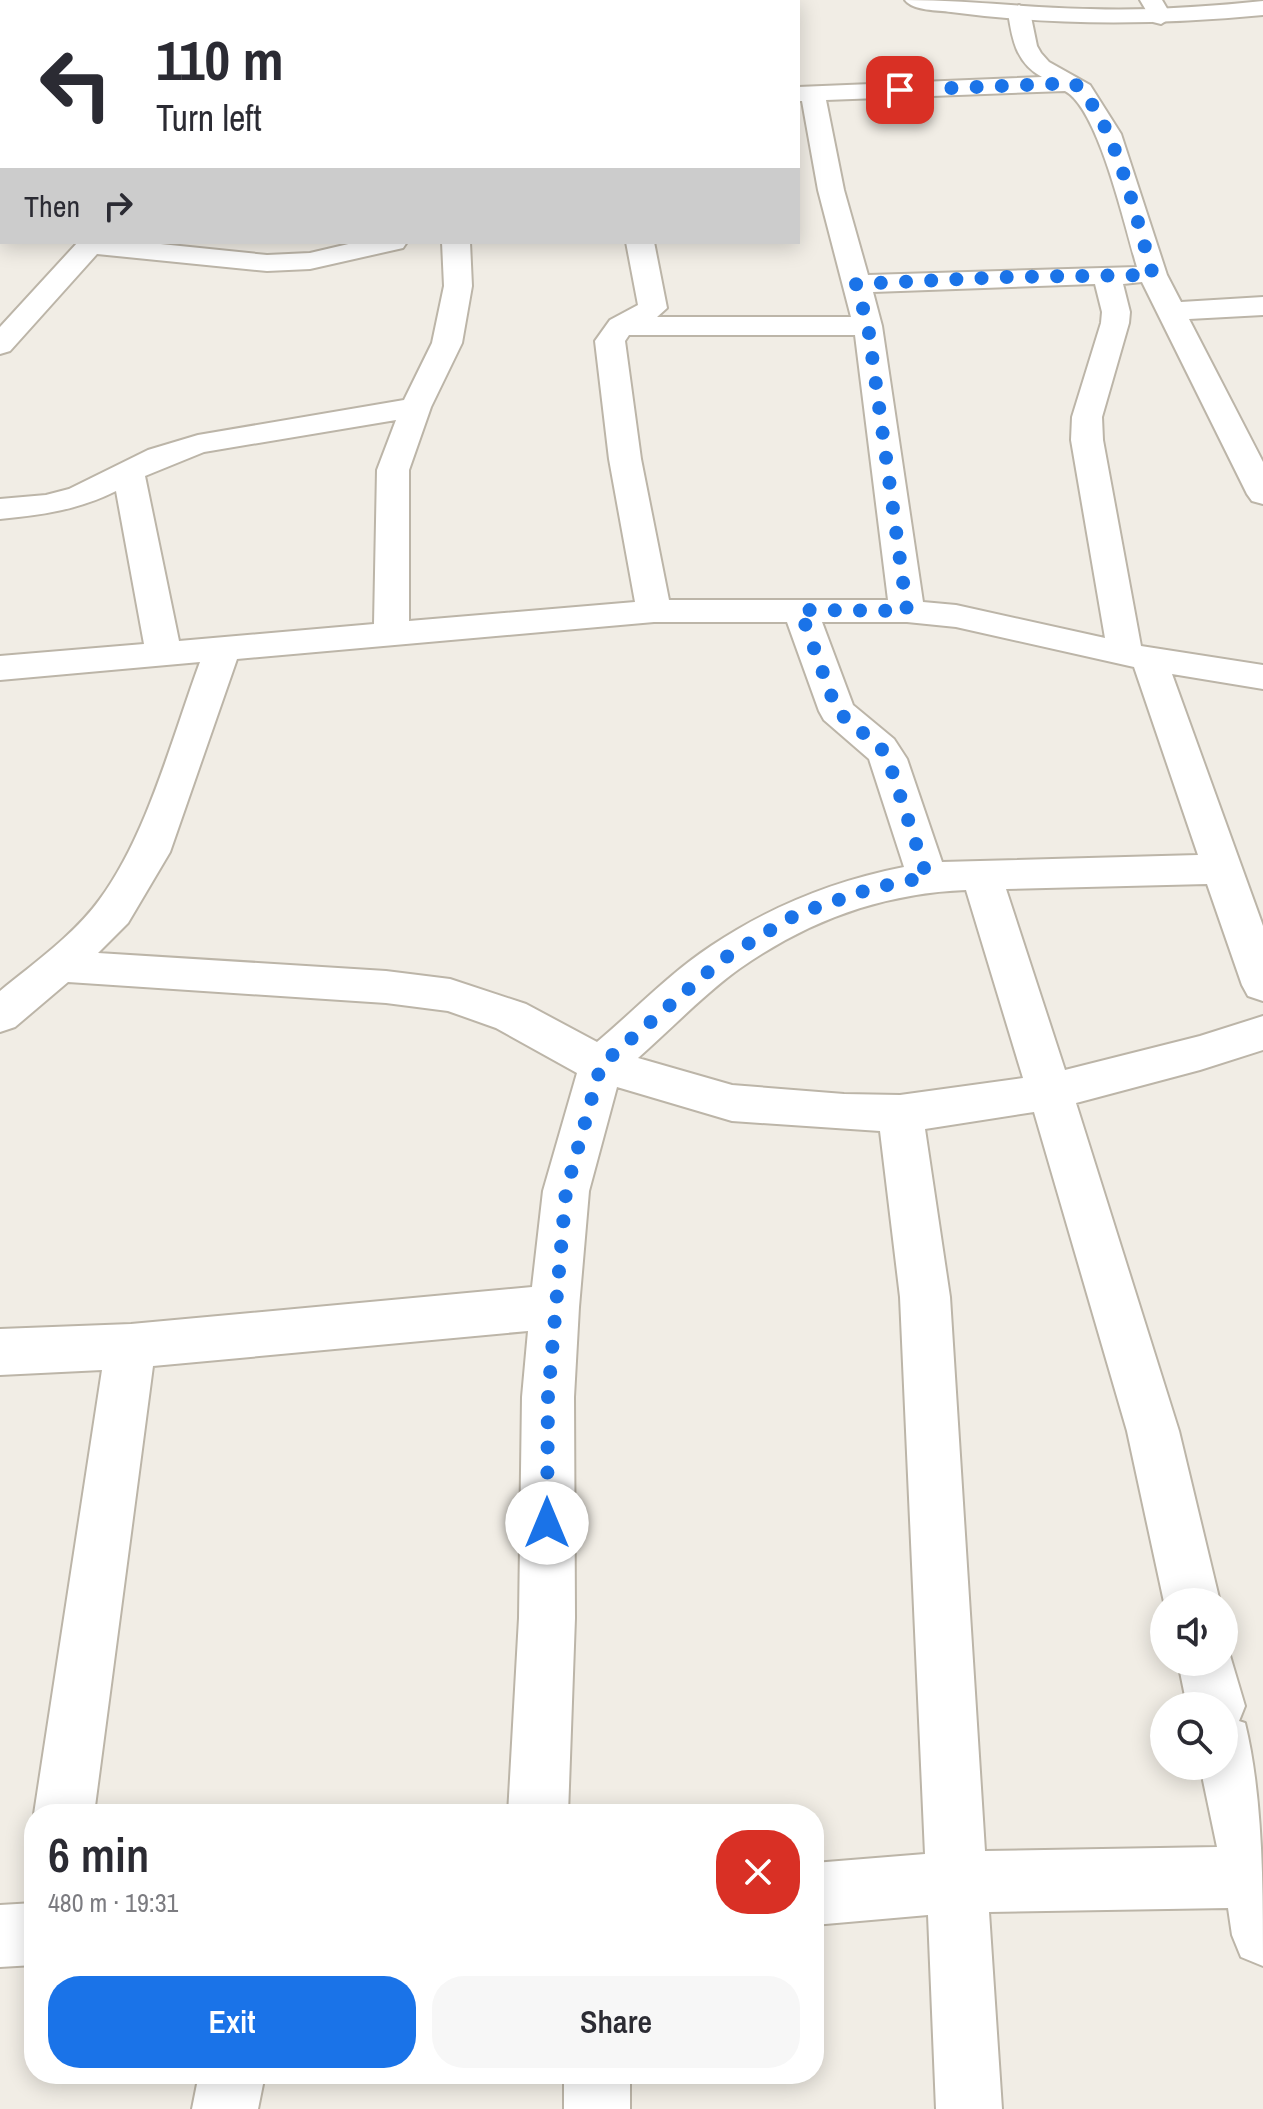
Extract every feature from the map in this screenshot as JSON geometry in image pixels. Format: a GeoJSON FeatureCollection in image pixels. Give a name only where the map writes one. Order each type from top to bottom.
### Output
{"type":"FeatureCollection","features":[{"type":"Feature","properties":{"kind":"street"},"geometry":{"type":"LineString","coordinates":[[916,0],[1098,17],[1156,8],[1263,8]]}},
{"type":"Feature","properties":{"kind":"street"},"geometry":{"type":"LineString","coordinates":[[1019,12],[1025,46],[1032,57],[1041,67],[1074,83],[1089,98],[1109,134],[1153,275],[1263,494]]}},
{"type":"Feature","properties":{"kind":"street"},"geometry":{"type":"LineString","coordinates":[[907,611],[868,326],[805,94],[1074,83]]}},
{"type":"Feature","properties":{"kind":"street"},"geometry":{"type":"LineString","coordinates":[[1,341],[92,244],[267,263],[310,261],[384,244]]}},
{"type":"Feature","properties":{"kind":"street"},"geometry":{"type":"LineString","coordinates":[[391,634],[393,470],[416,407],[447,343],[458,286],[456,244]]}},
{"type":"Feature","properties":{"kind":"street"},"geometry":{"type":"LineString","coordinates":[[640,244],[653,308],[620,326],[610,341],[625,459],[654,611]]}},
{"type":"Feature","properties":{"kind":"street"},"geometry":{"type":"LineString","coordinates":[[1107,275],[1116,312],[1115,323],[1087,417],[1087,440],[1137,656],[1223,869],[1263,985]]}},
{"type":"Feature","properties":{"kind":"street"},"geometry":{"type":"LineString","coordinates":[[856,284],[1153,275]]}},
{"type":"Feature","properties":{"kind":"street"},"geometry":{"type":"LineString","coordinates":[[1170,311],[1263,306]]}},
{"type":"Feature","properties":{"kind":"street"},"geometry":{"type":"LineString","coordinates":[[620,326],[868,326]]}},
{"type":"Feature","properties":{"kind":"street"},"geometry":{"type":"LineString","coordinates":[[0,509],[59,502],[129,474],[159,457],[198,444],[416,407]]}},
{"type":"Feature","properties":{"kind":"street"},"geometry":{"type":"LineString","coordinates":[[129,474],[163,652]]}},
{"type":"Feature","properties":{"kind":"street"},"geometry":{"type":"LineString","coordinates":[[0,668],[654,611],[800,610],[907,611],[956,616],[1137,656],[1263,677]]}},
{"type":"Feature","properties":{"kind":"street"},"geometry":{"type":"LineString","coordinates":[[800,610],[837,711],[881,748],[888,759],[927,877]]}},
{"type":"Feature","properties":{"kind":"street"},"geometry":{"type":"LineString","coordinates":[[0,1015],[59,966],[113,912],[150,852],[223,647]]}},
{"type":"Feature","properties":{"kind":"street"},"geometry":{"type":"LineString","coordinates":[[538,1804],[547,1618],[548,1397],[554,1307],[566,1191],[601,1065],[723,959],[797,914],[873,888],[927,877],[1223,869]]}},
{"type":"Feature","properties":{"kind":"street"},"geometry":{"type":"LineString","coordinates":[[982,876],[1015,986],[1052,1091],[1154,1432],[1189,1588]]}},
{"type":"Feature","properties":{"kind":"street"},"geometry":{"type":"LineString","coordinates":[[59,966],[386,987],[450,995],[511,1016],[601,1065],[732,1103],[844,1112],[900,1113],[1052,1091],[1200,1053],[1263,1033]]}},
{"type":"Feature","properties":{"kind":"street"},"geometry":{"type":"LineString","coordinates":[[900,1113],[925,1297],[969,2109]]}},
{"type":"Feature","properties":{"kind":"street"},"geometry":{"type":"LineString","coordinates":[[0,1352],[131,1346],[554,1307]]}},
{"type":"Feature","properties":{"kind":"street"},"geometry":{"type":"LineString","coordinates":[[65,1804],[131,1346]]}},
{"type":"Feature","properties":{"kind":"street"},"geometry":{"type":"LineString","coordinates":[[1232,1780],[1254,1877],[1263,1935]]}},
{"type":"Feature","properties":{"kind":"street"},"geometry":{"type":"LineString","coordinates":[[824,1893],[958,1882],[1254,1877]]}},
{"type":"Feature","properties":{"kind":"street"},"geometry":{"type":"LineString","coordinates":[[0,1936],[24,1935]]}},
{"type":"Feature","properties":{"kind":"street"},"geometry":{"type":"LineString","coordinates":[[225,2109],[230,2084]]}},
{"type":"Feature","properties":{"kind":"street"},"geometry":{"type":"LineString","coordinates":[[597,2084],[597,2109]]}},
{"type":"Feature","properties":{"kind":"route"},"geometry":{"type":"LineString","coordinates":[[547,1523],[548,1397],[566,1191],[601,1065],[723,959],[797,914],[873,888],[927,877],[888,759],[881,748],[837,711],[800,610],[907,611],[868,326],[856,284],[1006,277],[1153,275],[1109,134],[1089,98],[1074,83],[900,90]]}}]}
